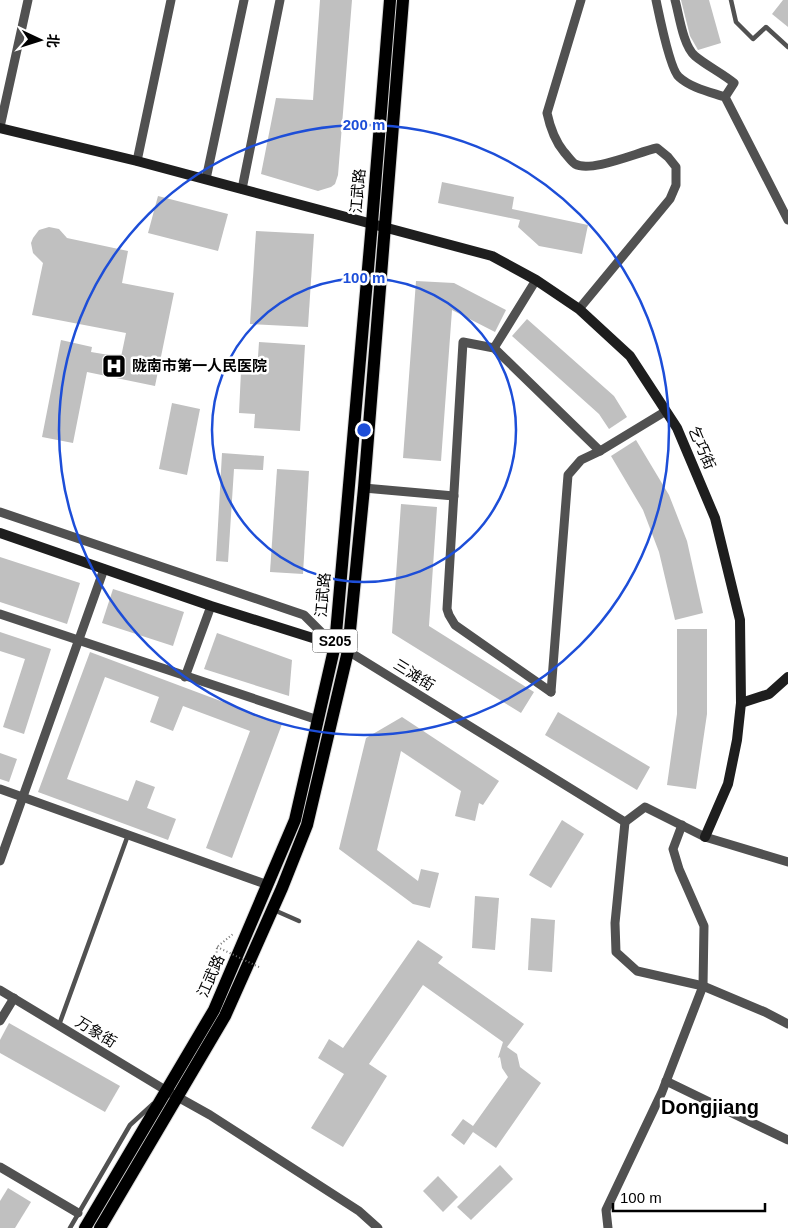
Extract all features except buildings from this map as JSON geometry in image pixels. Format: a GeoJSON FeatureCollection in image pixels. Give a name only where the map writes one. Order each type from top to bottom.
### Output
{"type":"FeatureCollection","features":[{"type":"Feature","properties":{"kind":"main road","name":"江武路"},"geometry":{"type":"LineString","coordinates":[[85,1228],[225,1016],[273,909],[307,825],[348,651],[364,488],[390,0]]}},
{"type":"Feature","properties":{"kind":"main road","name":"江武路"},"geometry":{"type":"LineString","coordinates":[[100,1228],[173,1094],[214,1010],[295,820],[335,645],[402,0]]}},
{"type":"Feature","properties":{"kind":"street"},"geometry":{"type":"LineString","coordinates":[[0,128],[28,0]]}},
{"type":"Feature","properties":{"kind":"street"},"geometry":{"type":"LineString","coordinates":[[137,161],[171,0]]}},
{"type":"Feature","properties":{"kind":"street"},"geometry":{"type":"LineString","coordinates":[[206,179],[244,0]]}},
{"type":"Feature","properties":{"kind":"street"},"geometry":{"type":"LineString","coordinates":[[242,188],[280,0]]}},
{"type":"Feature","properties":{"kind":"street"},"geometry":{"type":"LineString","coordinates":[[579,309],[670,199],[676,185],[676,167],[657,148],[601,165],[585,166],[574,163],[560,147],[550,126],[547,114],[581,0]]}},
{"type":"Feature","properties":{"kind":"street"},"geometry":{"type":"LineString","coordinates":[[656,0],[670,58],[677,76],[693,86],[725,97],[788,220]]}},
{"type":"Feature","properties":{"kind":"street"},"geometry":{"type":"LineString","coordinates":[[675,0],[685,39],[693,54],[734,83],[725,97]]}},
{"type":"Feature","properties":{"kind":"street","name":"乞巧街"},"geometry":{"type":"LineString","coordinates":[[0,128],[242,188],[492,256],[536,280],[579,309],[630,356],[677,428],[715,518],[740,620],[741,703],[737,740],[728,784],[705,837]]}},
{"type":"Feature","properties":{"kind":"street"},"geometry":{"type":"LineString","coordinates":[[494,348],[536,280]]}},
{"type":"Feature","properties":{"kind":"street"},"geometry":{"type":"LineString","coordinates":[[600,452],[494,348],[463,342],[447,602],[448,614],[455,624],[552,692],[568,475],[581,460],[600,452],[666,411]]}},
{"type":"Feature","properties":{"kind":"street"},"geometry":{"type":"LineString","coordinates":[[364,488],[454,496]]}},
{"type":"Feature","properties":{"kind":"street"},"geometry":{"type":"LineString","coordinates":[[0,512],[304,615],[335,645]]}},
{"type":"Feature","properties":{"kind":"street","name":"三滩街"},"geometry":{"type":"LineString","coordinates":[[0,533],[211,606],[335,645],[348,651],[625,822]]}},
{"type":"Feature","properties":{"kind":"street"},"geometry":{"type":"LineString","coordinates":[[0,861],[104,569]]}},
{"type":"Feature","properties":{"kind":"street"},"geometry":{"type":"LineString","coordinates":[[184,677],[211,606]]}},
{"type":"Feature","properties":{"kind":"street"},"geometry":{"type":"LineString","coordinates":[[0,614],[184,677],[318,720]]}},
{"type":"Feature","properties":{"kind":"street"},"geometry":{"type":"LineString","coordinates":[[741,703],[769,694],[788,677]]}},
{"type":"Feature","properties":{"kind":"street"},"geometry":{"type":"LineString","coordinates":[[0,789],[268,885]]}},
{"type":"Feature","properties":{"kind":"street"},"geometry":{"type":"LineString","coordinates":[[788,862],[705,837],[645,807],[625,822],[615,923],[616,952],[637,971],[703,986],[765,1012],[788,1024]]}},
{"type":"Feature","properties":{"kind":"street"},"geometry":{"type":"LineString","coordinates":[[608,1228],[606,1210],[666,1081],[703,986],[704,926],[672,849],[682,825]]}},
{"type":"Feature","properties":{"kind":"street","name":"万象街"},"geometry":{"type":"LineString","coordinates":[[0,990],[210,1115],[359,1211],[378,1228]]}},
{"type":"Feature","properties":{"kind":"street"},"geometry":{"type":"LineString","coordinates":[[0,1021],[14,998]]}},
{"type":"Feature","properties":{"kind":"street"},"geometry":{"type":"LineString","coordinates":[[666,1081],[788,1140]]}},
{"type":"Feature","properties":{"kind":"street"},"geometry":{"type":"LineString","coordinates":[[0,1167],[78,1213]]}},
{"type":"Feature","properties":{"kind":"lane"},"geometry":{"type":"LineString","coordinates":[[731,0],[736,22],[753,39],[766,27],[788,47]]}},
{"type":"Feature","properties":{"kind":"lane"},"geometry":{"type":"LineString","coordinates":[[59,1025],[128,835]]}},
{"type":"Feature","properties":{"kind":"lane"},"geometry":{"type":"LineString","coordinates":[[273,909],[299,921]]}},
{"type":"Feature","properties":{"kind":"lane"},"geometry":{"type":"LineString","coordinates":[[70,1228],[130,1125],[173,1094]]}},
{"type":"Feature","properties":{"kind":"path"},"geometry":{"type":"LineString","coordinates":[[217,948],[259,967]]}},
{"type":"Feature","properties":{"kind":"place","name":"陇南市第一人民医院"},"geometry":{"type":"Point","coordinates":[114,366]}},
{"type":"Feature","properties":{"kind":"district","name":"Dongjiang"},"geometry":{"type":"Point","coordinates":[710,1107]}}]}
